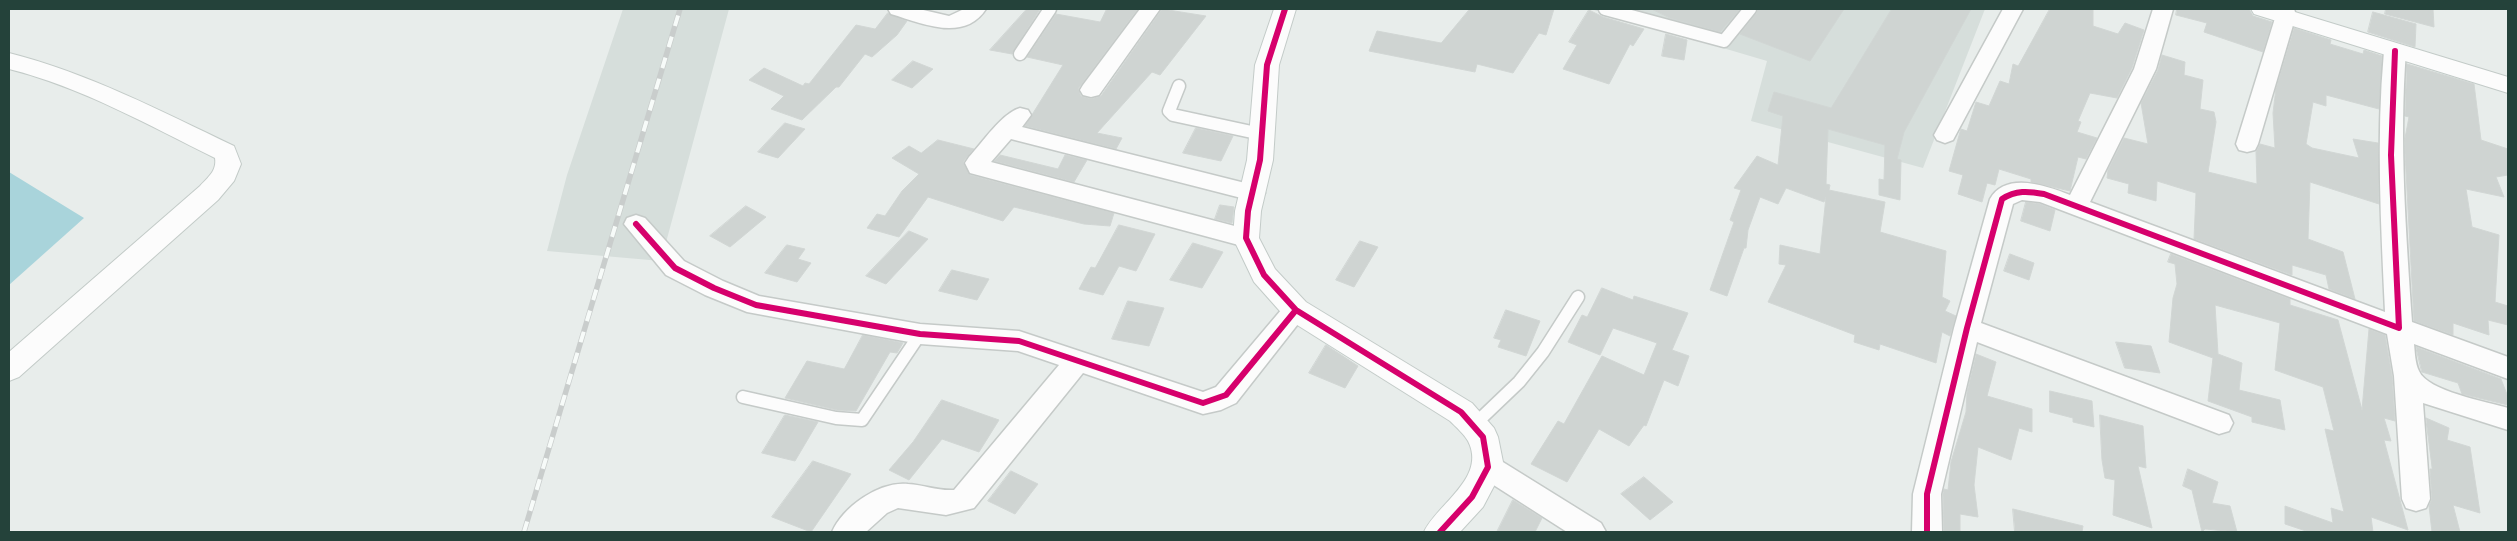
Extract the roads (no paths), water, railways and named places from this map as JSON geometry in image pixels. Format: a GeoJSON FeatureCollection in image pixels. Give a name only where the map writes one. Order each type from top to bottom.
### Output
{"type":"FeatureCollection","features":[{"type":"Feature","properties":{"kind":"street"},"geometry":{"type":"LineString","coordinates":[[898,9],[949,23],[963,21],[976,9]]}},
{"type":"Feature","properties":{"kind":"street"},"geometry":{"type":"LineString","coordinates":[[1091,90],[1150,9]]}},
{"type":"Feature","properties":{"kind":"street"},"geometry":{"type":"LineString","coordinates":[[1285,9],[1267,65],[1260,160],[1248,211],[1246,238],[1264,274],[1296,310],[1461,412],[1483,437],[1488,467],[1472,497],[1440,532]]}},
{"type":"Feature","properties":{"kind":"street"},"geometry":{"type":"LineString","coordinates":[[1945,135],[2013,9]]}},
{"type":"Feature","properties":{"kind":"street"},"geometry":{"type":"LineString","coordinates":[[2076,206],[2144,69],[2163,9]]}},
{"type":"Feature","properties":{"kind":"street"},"geometry":{"type":"LineString","coordinates":[[2262,9],[2285,12],[2395,51],[2508,85]]}},
{"type":"Feature","properties":{"kind":"street"},"geometry":{"type":"LineString","coordinates":[[2247,144],[2285,12]]}},
{"type":"Feature","properties":{"kind":"street"},"geometry":{"type":"LineString","coordinates":[[2395,51],[2392,82],[2390,177],[2399,328],[2407,376],[2416,499]]}},
{"type":"Feature","properties":{"kind":"street"},"geometry":{"type":"LineString","coordinates":[[9,61],[45,70],[124,103],[225,152],[230,161],[229,171],[209,193],[9,370]]}},
{"type":"Feature","properties":{"kind":"street"},"geometry":{"type":"LineString","coordinates":[[1246,238],[978,167],[977,163],[1012,122],[1253,193]]}},
{"type":"Feature","properties":{"kind":"street"},"geometry":{"type":"LineString","coordinates":[[1927,532],[1927,494],[1967,328],[2002,199],[2013,192],[2025,190],[2044,194],[2508,368]]}},
{"type":"Feature","properties":{"kind":"street"},"geometry":{"type":"LineString","coordinates":[[636,224],[675,268],[714,288],[756,305],[920,334],[1019,341],[1196,402],[1211,402],[1226,395],[1296,310]]}},
{"type":"Feature","properties":{"kind":"street"},"geometry":{"type":"LineString","coordinates":[[1967,328],[2128,387],[2219,423]]}},
{"type":"Feature","properties":{"kind":"street"},"geometry":{"type":"LineString","coordinates":[[847,532],[877,504],[889,498],[902,495],[914,496],[956,504],[964,499],[1078,361]]}},
{"type":"Feature","properties":{"kind":"street"},"geometry":{"type":"LineString","coordinates":[[2407,376],[2413,384],[2423,391],[2448,402],[2508,419]]}},
{"type":"Feature","properties":{"kind":"street"},"geometry":{"type":"LineString","coordinates":[[1488,467],[1591,532]]}},
{"type":"Feature","properties":{"kind":"lane"},"geometry":{"type":"LineString","coordinates":[[1020,54],[1050,9]]}},
{"type":"Feature","properties":{"kind":"lane"},"geometry":{"type":"LineString","coordinates":[[1605,9],[1724,41],[1750,9]]}},
{"type":"Feature","properties":{"kind":"lane"},"geometry":{"type":"LineString","coordinates":[[1179,86],[1169,107],[1169,111],[1173,115],[1261,134]]}},
{"type":"Feature","properties":{"kind":"lane"},"geometry":{"type":"LineString","coordinates":[[1474,426],[1519,382],[1543,352],[1578,297]]}},
{"type":"Feature","properties":{"kind":"lane"},"geometry":{"type":"LineString","coordinates":[[743,397],[836,418],[862,420],[920,334]]}},
{"type":"Feature","properties":{"kind":"water"},"geometry":{"type":"Polygon","coordinates":[[[9,172],[84,218],[9,285],[9,172]]]}},
{"type":"Feature","properties":{"kind":"railway"},"geometry":{"type":"LineString","coordinates":[[524,532],[680,9]]}}]}
